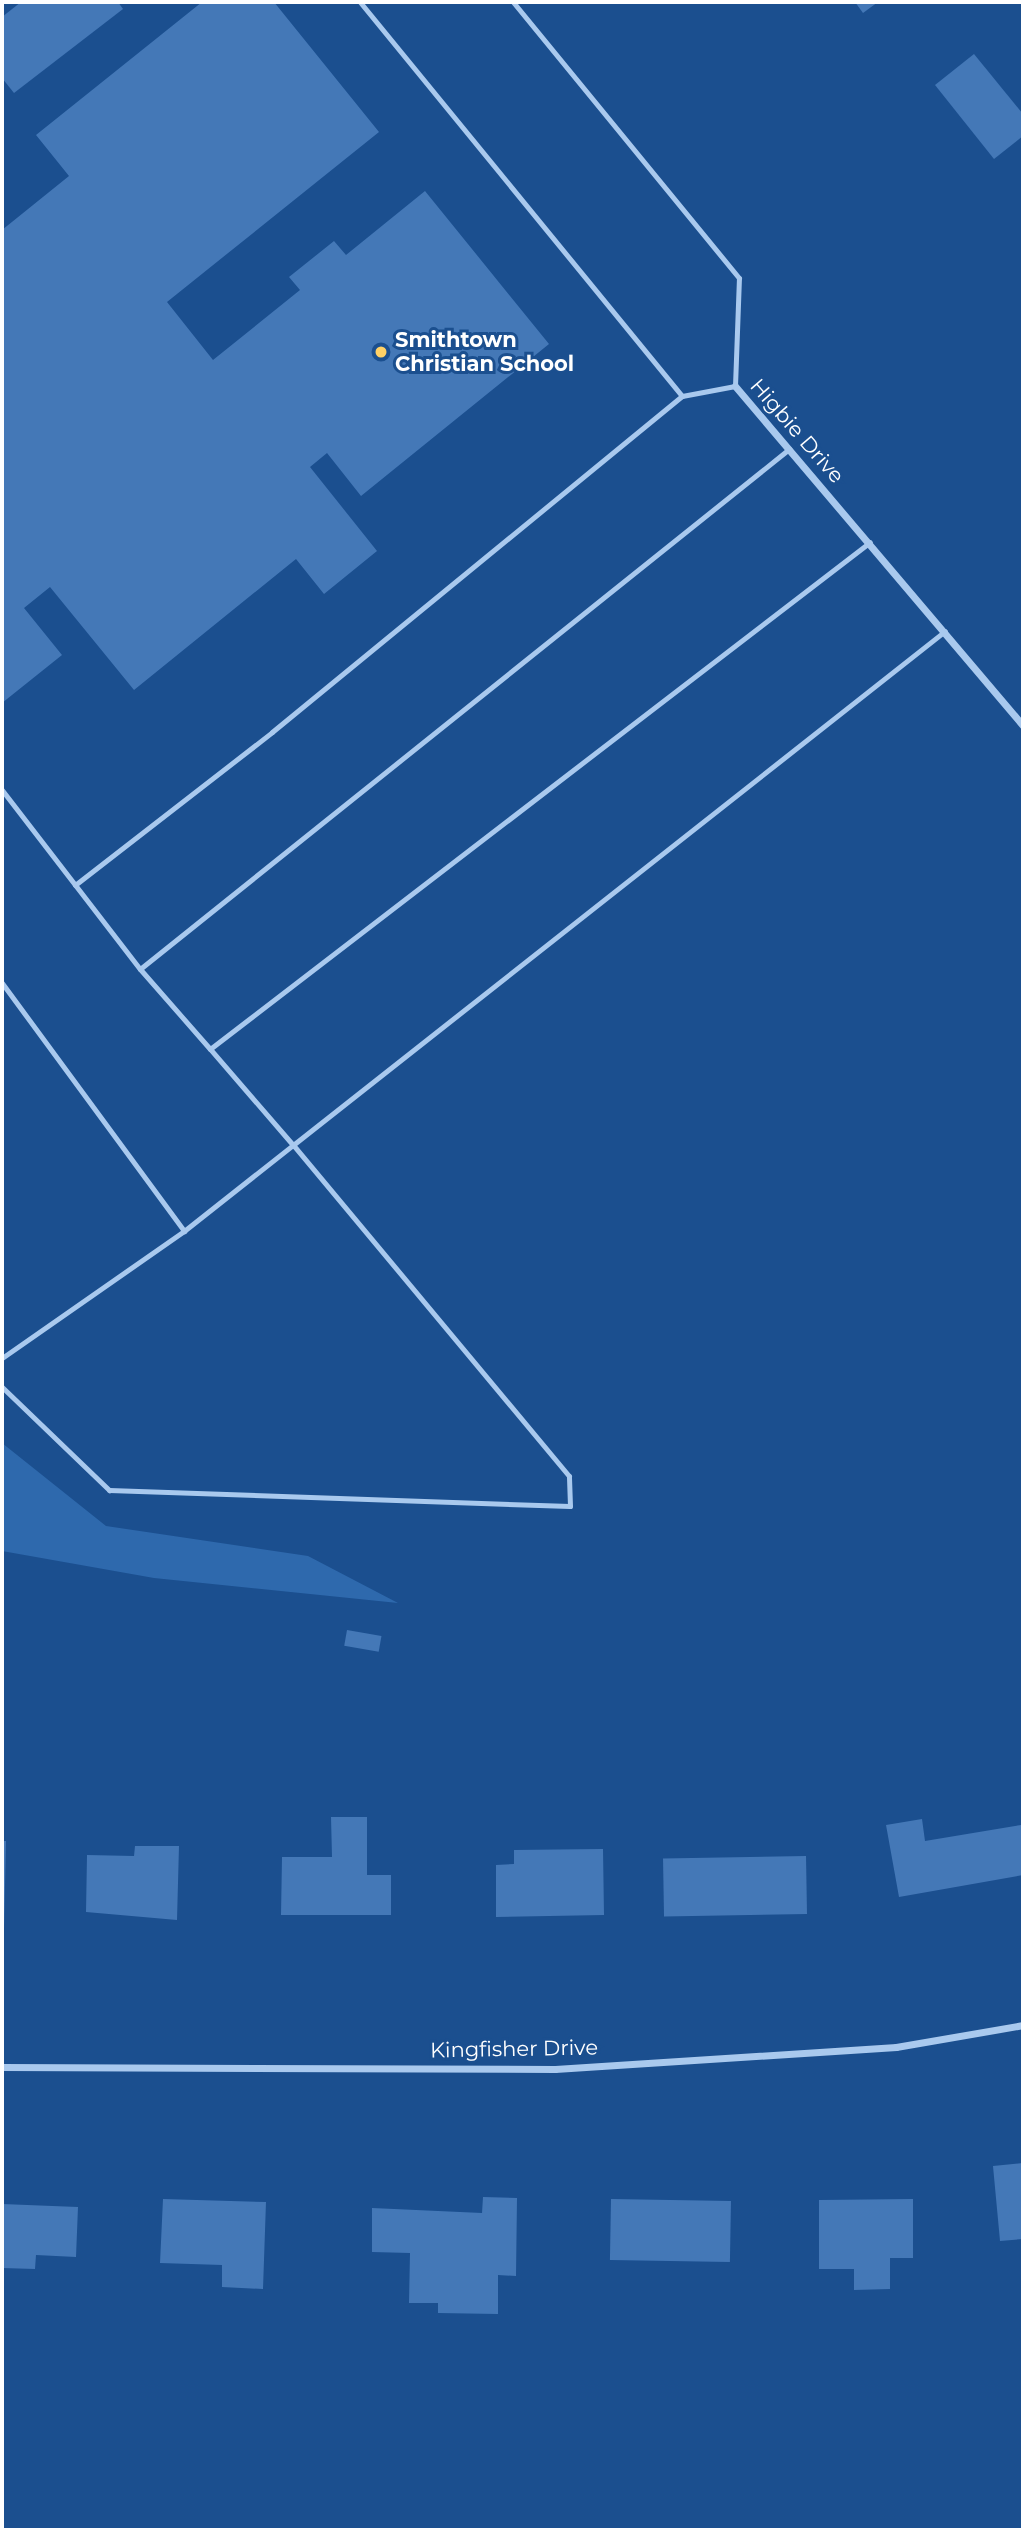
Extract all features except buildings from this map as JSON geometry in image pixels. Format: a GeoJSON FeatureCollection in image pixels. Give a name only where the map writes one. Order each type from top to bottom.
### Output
{"type":"FeatureCollection","features":[{"type":"Feature","properties":{"kind":"street","name":"Higbie Drive"},"geometry":{"type":"LineString","coordinates":[[734,386],[870,542],[1023,725]]}},
{"type":"Feature","properties":{"kind":"street","name":"Kingfisher Drive"},"geometry":{"type":"LineString","coordinates":[[2,2067],[555,2069],[897,2046],[1023,2025]]}},
{"type":"Feature","properties":{"kind":"lane"},"geometry":{"type":"LineString","coordinates":[[360,2],[682,396]]}},
{"type":"Feature","properties":{"kind":"lane","name":"Higbie Drive"},"geometry":{"type":"LineString","coordinates":[[513,2],[738,278],[734,386]]}},
{"type":"Feature","properties":{"kind":"lane"},"geometry":{"type":"LineString","coordinates":[[75,885],[682,396],[734,386]]}},
{"type":"Feature","properties":{"kind":"lane"},"geometry":{"type":"LineString","coordinates":[[141,969],[789,449]]}},
{"type":"Feature","properties":{"kind":"lane"},"geometry":{"type":"LineString","coordinates":[[210,1049],[870,542]]}},
{"type":"Feature","properties":{"kind":"lane"},"geometry":{"type":"LineString","coordinates":[[2,1358],[184,1231],[945,631]]}},
{"type":"Feature","properties":{"kind":"lane"},"geometry":{"type":"LineString","coordinates":[[2,790],[141,969],[293,1145],[569,1476],[570,1506],[109,1490],[2,1387]]}},
{"type":"Feature","properties":{"kind":"lane"},"geometry":{"type":"LineString","coordinates":[[2,983],[184,1231]]}},
{"type":"Feature","properties":{"kind":"shaded area"},"geometry":{"type":"Polygon","coordinates":[[[2,1443],[106,1526],[308,1556],[398,1603],[154,1578],[2,1551],[2,1443]]]}},
{"type":"Feature","properties":{"kind":"place","name":"Smithtown Christian School"},"geometry":{"type":"Point","coordinates":[381,352]}}]}
